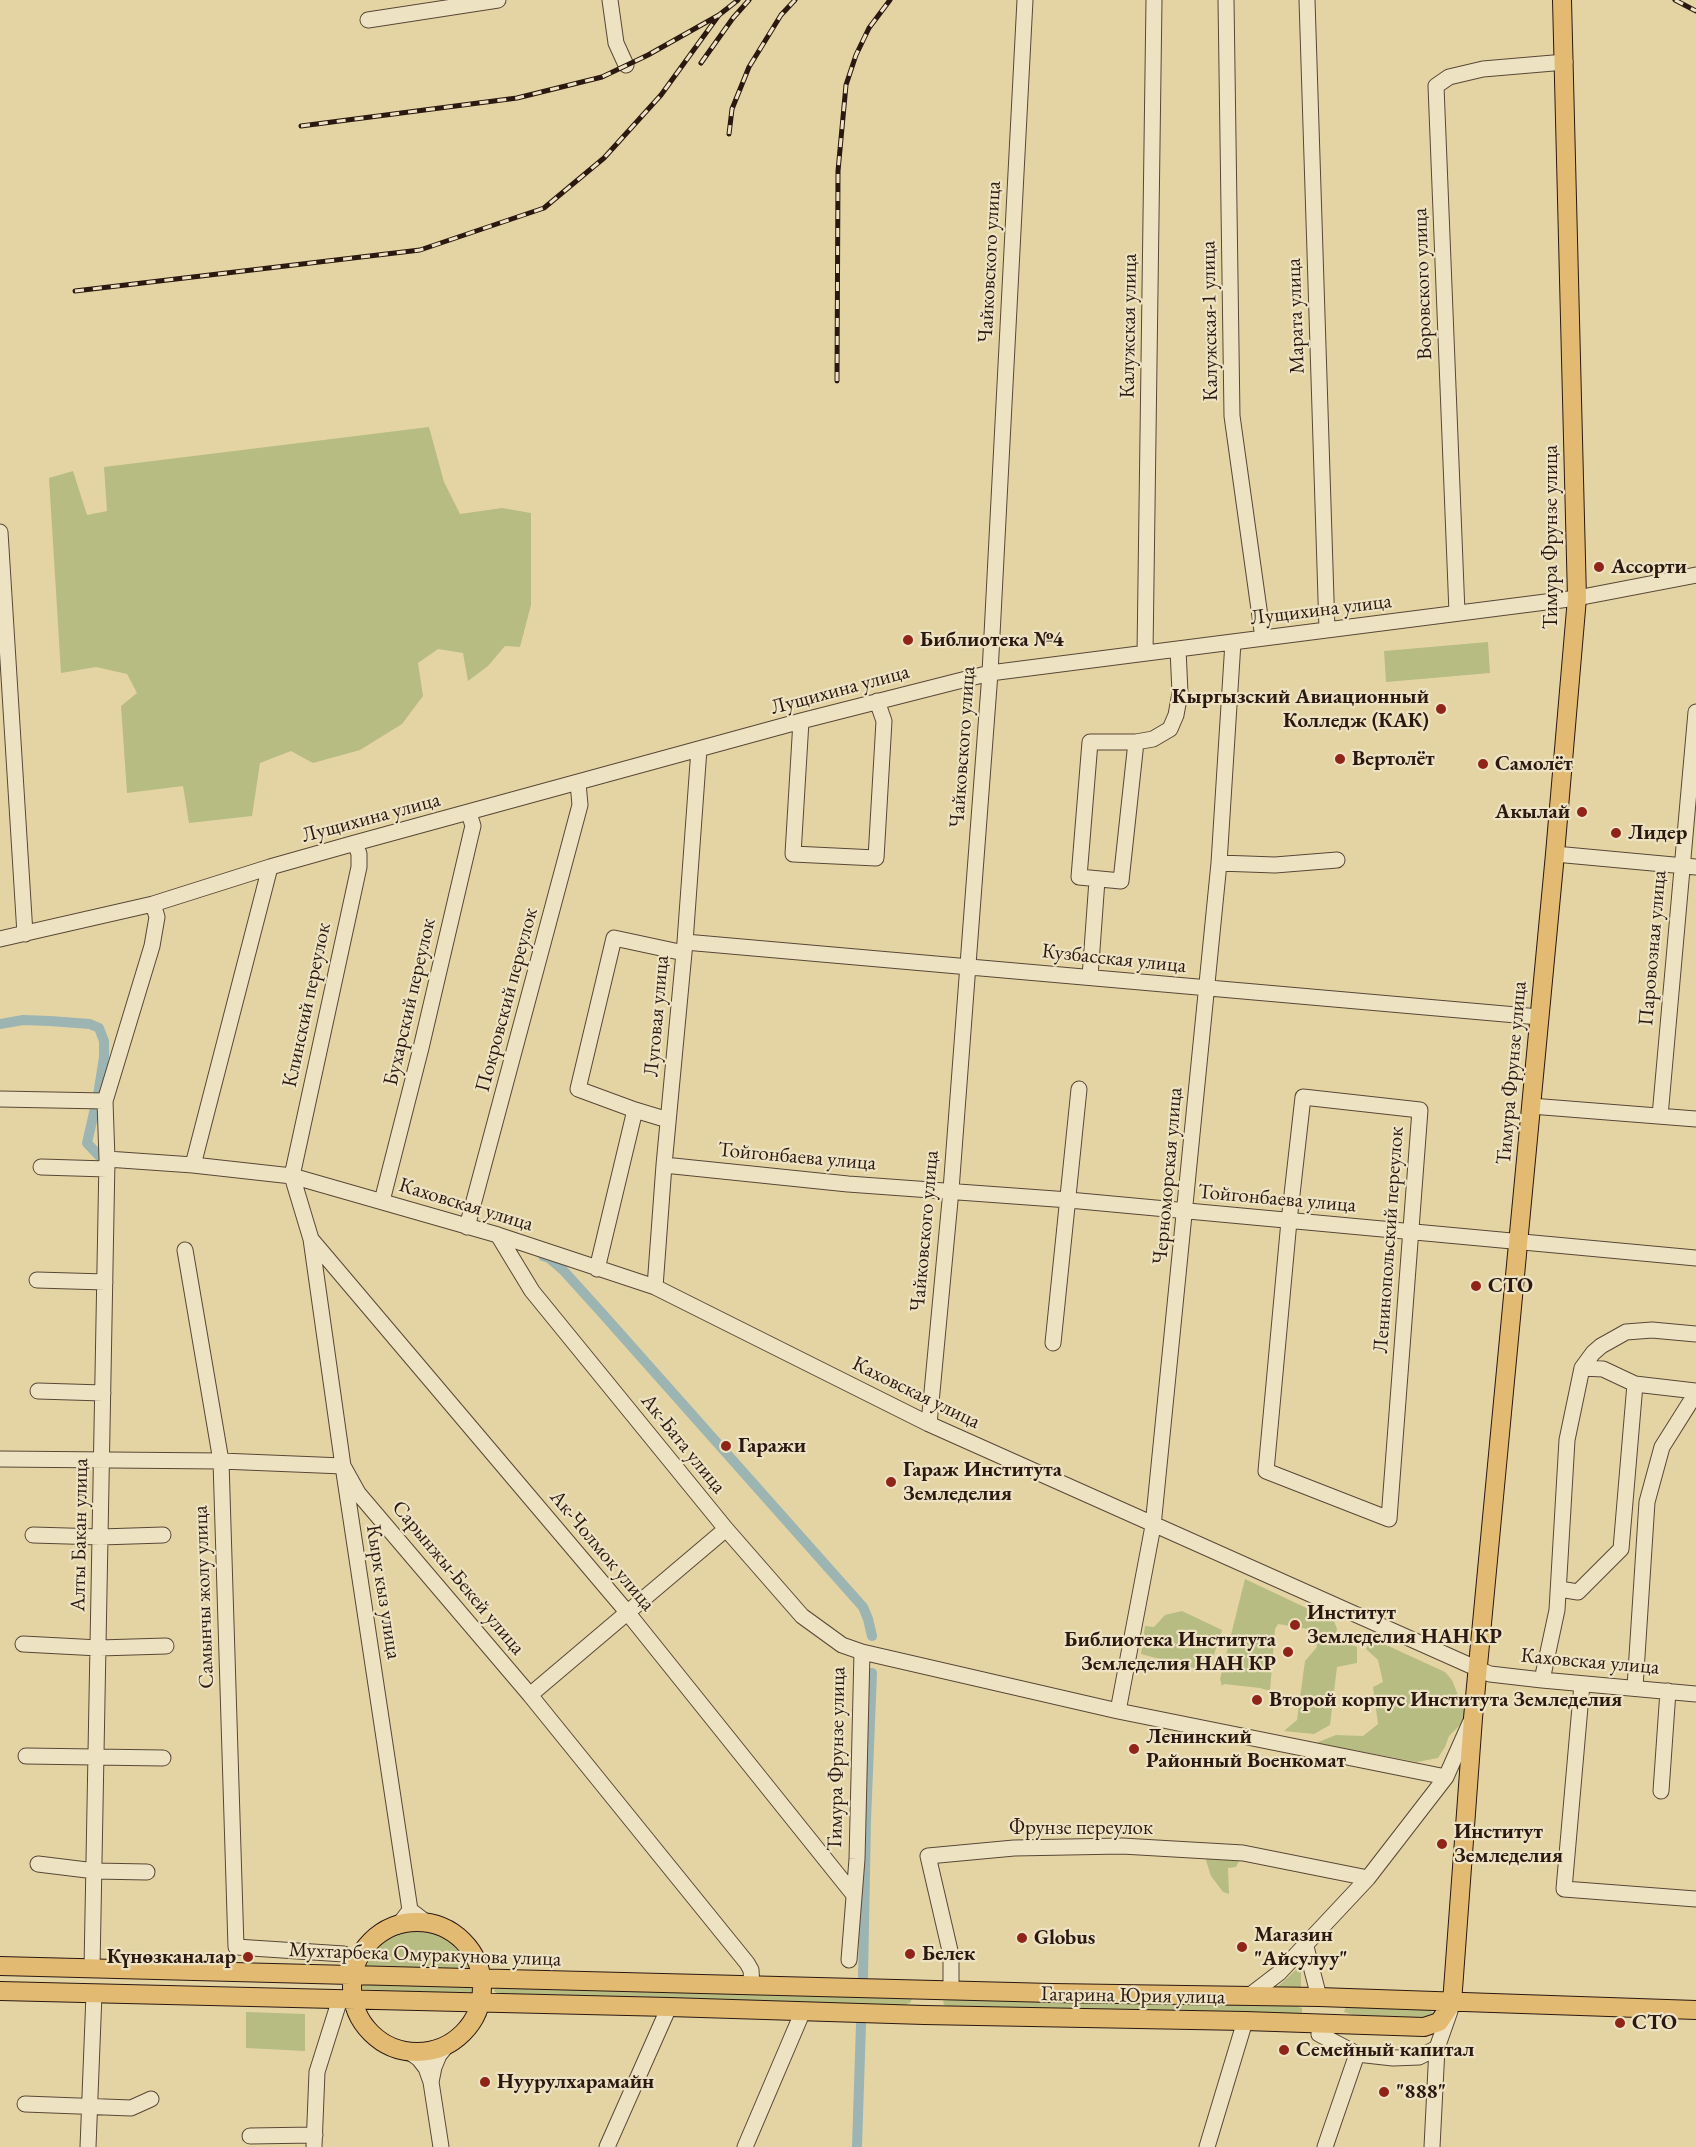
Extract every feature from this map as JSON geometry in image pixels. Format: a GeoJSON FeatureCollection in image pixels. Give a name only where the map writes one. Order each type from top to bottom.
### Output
{"type":"FeatureCollection","features":[{"type":"Feature","properties":{"kind":"main road","name":"Тимура Фрунзе улица"},"geometry":{"type":"LineString","coordinates":[[1452,2003],[1473,1718],[1577,598],[1562,0]]}},
{"type":"Feature","properties":{"kind":"main road"},"geometry":{"type":"LineString","coordinates":[[409,1923],[427,1923],[446,1929],[466,1945],[477,1961],[482,1979],[480,2003],[469,2026],[448,2044],[426,2051],[408,2051],[390,2046],[370,2032],[347,2000],[362,1954],[369,1944],[387,1930],[409,1923]]}},
{"type":"Feature","properties":{"kind":"main road","name":"Мухтарбека Омуракунова улица"},"geometry":{"type":"LineString","coordinates":[[0,1966],[848,1988]]}},
{"type":"Feature","properties":{"kind":"main road","name":"Гагарина Юрия улица"},"geometry":{"type":"LineString","coordinates":[[848,1988],[1319,1997],[1696,2010]]}},
{"type":"Feature","properties":{"kind":"main road"},"geometry":{"type":"LineString","coordinates":[[0,1991],[803,2011]]}},
{"type":"Feature","properties":{"kind":"main road"},"geometry":{"type":"LineString","coordinates":[[1319,1997],[1320,2024]]}},
{"type":"Feature","properties":{"kind":"main road","name":"Гагарина Юрия улица"},"geometry":{"type":"LineString","coordinates":[[803,2011],[1424,2027],[1439,2022],[1452,2003]]}},
{"type":"Feature","properties":{"kind":"street"},"geometry":{"type":"LineString","coordinates":[[610,0],[616,44],[626,65]]}},
{"type":"Feature","properties":{"kind":"street","name":"Чайковского улица"},"geometry":{"type":"LineString","coordinates":[[929,1425],[951,1190],[990,673],[1025,0]]}},
{"type":"Feature","properties":{"kind":"street","name":"Калужская улица"},"geometry":{"type":"LineString","coordinates":[[1145,653],[1154,0]]}},
{"type":"Feature","properties":{"kind":"street","name":"Калужская-1 улица"},"geometry":{"type":"LineString","coordinates":[[1226,0],[1233,416],[1263,638]]}},
{"type":"Feature","properties":{"kind":"street","name":"Марата улица"},"geometry":{"type":"LineString","coordinates":[[1307,0],[1328,630]]}},
{"type":"Feature","properties":{"kind":"street"},"geometry":{"type":"LineString","coordinates":[[368,20],[490,1]]}},
{"type":"Feature","properties":{"kind":"street","name":"Воровского улица"},"geometry":{"type":"LineString","coordinates":[[1457,614],[1436,86],[1449,76],[1483,69],[1564,62]]}},
{"type":"Feature","properties":{"kind":"street"},"geometry":{"type":"LineString","coordinates":[[0,532],[26,934]]}},
{"type":"Feature","properties":{"kind":"street","name":"Лущихина улица"},"geometry":{"type":"LineString","coordinates":[[0,939],[153,904],[356,843],[801,721],[990,673],[1577,598],[1696,575]]}},
{"type":"Feature","properties":{"kind":"street","name":"Черноморская улица"},"geometry":{"type":"LineString","coordinates":[[1118,1711],[1153,1526],[1219,863],[1233,642]]}},
{"type":"Feature","properties":{"kind":"street"},"geometry":{"type":"LineString","coordinates":[[1136,742],[1121,881],[1078,877],[1090,742],[1136,742],[1164,734],[1173,724],[1180,693],[1178,649]]}},
{"type":"Feature","properties":{"kind":"street"},"geometry":{"type":"LineString","coordinates":[[801,721],[793,854],[876,858],[884,721],[877,701]]}},
{"type":"Feature","properties":{"kind":"street","name":"Паровозная улица"},"geometry":{"type":"LineString","coordinates":[[1660,1116],[1689,867],[1696,712]]}},
{"type":"Feature","properties":{"kind":"street","name":"Луговая улица"},"geometry":{"type":"LineString","coordinates":[[655,1287],[685,948],[699,749]]}},
{"type":"Feature","properties":{"kind":"street","name":"Покровский переулок"},"geometry":{"type":"LineString","coordinates":[[467,1227],[580,805],[578,783]]}},
{"type":"Feature","properties":{"kind":"street","name":"Бухарский переулок"},"geometry":{"type":"LineString","coordinates":[[382,1201],[421,1048],[473,826],[469,813]]}},
{"type":"Feature","properties":{"kind":"street","name":"Клинский переулок"},"geometry":{"type":"LineString","coordinates":[[292,1176],[359,867],[356,843]]}},
{"type":"Feature","properties":{"kind":"street"},"geometry":{"type":"LineString","coordinates":[[1555,854],[1689,867]]}},
{"type":"Feature","properties":{"kind":"street"},"geometry":{"type":"LineString","coordinates":[[1219,863],[1275,865],[1337,860]]}},
{"type":"Feature","properties":{"kind":"street"},"geometry":{"type":"LineString","coordinates":[[194,1165],[270,867]]}},
{"type":"Feature","properties":{"kind":"street"},"geometry":{"type":"LineString","coordinates":[[1090,977],[1097,880]]}},
{"type":"Feature","properties":{"kind":"street"},"geometry":{"type":"LineString","coordinates":[[0,1099],[105,1101],[153,946],[157,917],[153,904]]}},
{"type":"Feature","properties":{"kind":"street","name":"Кузбасская улица"},"geometry":{"type":"LineString","coordinates":[[635,1110],[578,1089],[614,938],[685,948],[967,966],[1539,1017]]}},
{"type":"Feature","properties":{"kind":"street"},"geometry":{"type":"LineString","coordinates":[[1053,1343],[1079,1089]]}},
{"type":"Feature","properties":{"kind":"street","name":"Ленинопольский переулок"},"geometry":{"type":"LineString","coordinates":[[1303,1097],[1420,1110],[1410,1232],[1389,1519],[1266,1471],[1303,1097]]}},
{"type":"Feature","properties":{"kind":"street","name":"Алты Бакан улица"},"geometry":{"type":"LineString","coordinates":[[92,1970],[107,1164],[105,1101]]}},
{"type":"Feature","properties":{"kind":"street"},"geometry":{"type":"LineString","coordinates":[[1531,1106],[1696,1119]]}},
{"type":"Feature","properties":{"kind":"street"},"geometry":{"type":"LineString","coordinates":[[597,1269],[635,1110],[668,1120]]}},
{"type":"Feature","properties":{"kind":"street","name":"Каховская улица"},"geometry":{"type":"LineString","coordinates":[[41,1167],[107,1164],[194,1165],[292,1176],[498,1235],[655,1287],[929,1425],[1490,1674],[1696,1694]]}},
{"type":"Feature","properties":{"kind":"street","name":"Тойгонбаева улица"},"geometry":{"type":"LineString","coordinates":[[664,1165],[848,1184],[1069,1200],[1696,1258]]}},
{"type":"Feature","properties":{"kind":"street","name":"Кырк кыз улица"},"geometry":{"type":"LineString","coordinates":[[292,1176],[311,1239],[410,1910]]}},
{"type":"Feature","properties":{"kind":"street","name":"Ак-Бата улица"},"geometry":{"type":"LineString","coordinates":[[498,1235],[532,1291],[726,1529],[802,1616],[842,1645],[862,1652]]}},
{"type":"Feature","properties":{"kind":"street","name":"Ак-Чолмок улица"},"geometry":{"type":"LineString","coordinates":[[311,1239],[627,1612],[854,1895]]}},
{"type":"Feature","properties":{"kind":"street","name":"Самынчы жолу улица"},"geometry":{"type":"LineString","coordinates":[[185,1250],[221,1461],[236,1947],[344,1954],[351,1961],[354,1975]]}},
{"type":"Feature","properties":{"kind":"street"},"geometry":{"type":"LineString","coordinates":[[37,1280],[105,1282]]}},
{"type":"Feature","properties":{"kind":"street"},"geometry":{"type":"LineString","coordinates":[[1542,1680],[1557,1610],[1567,1440],[1582,1368],[1601,1346],[1626,1332],[1652,1330],[1696,1334]]}},
{"type":"Feature","properties":{"kind":"street"},"geometry":{"type":"LineString","coordinates":[[1582,1368],[1603,1369],[1635,1384],[1696,1392],[1662,1447],[1647,1502],[1635,1687]]}},
{"type":"Feature","properties":{"kind":"street"},"geometry":{"type":"LineString","coordinates":[[1559,1589],[1578,1592],[1621,1549],[1635,1384]]}},
{"type":"Feature","properties":{"kind":"street"},"geometry":{"type":"LineString","coordinates":[[38,1391],[103,1393]]}},
{"type":"Feature","properties":{"kind":"street"},"geometry":{"type":"LineString","coordinates":[[0,1459],[221,1461],[343,1466]]}},
{"type":"Feature","properties":{"kind":"street","name":"Сарынжы-Бекей улица"},"geometry":{"type":"LineString","coordinates":[[343,1466],[358,1493],[530,1695],[747,1963],[751,1970],[752,1986]]}},
{"type":"Feature","properties":{"kind":"street"},"geometry":{"type":"LineString","coordinates":[[530,1695],[726,1529]]}},
{"type":"Feature","properties":{"kind":"street"},"geometry":{"type":"LineString","coordinates":[[33,1535],[101,1537],[163,1535]]}},
{"type":"Feature","properties":{"kind":"street"},"geometry":{"type":"LineString","coordinates":[[23,1644],[99,1648],[166,1646]]}},
{"type":"Feature","properties":{"kind":"street","name":"Тимура Фрунзе улица"},"geometry":{"type":"LineString","coordinates":[[849,1960],[857,1859],[862,1652],[1118,1711],[1446,1777]]}},
{"type":"Feature","properties":{"kind":"street"},"geometry":{"type":"LineString","coordinates":[[1582,1684],[1564,1889],[1696,1899]]}},
{"type":"Feature","properties":{"kind":"street"},"geometry":{"type":"LineString","coordinates":[[1661,1791],[1668,1690]]}},
{"type":"Feature","properties":{"kind":"street"},"geometry":{"type":"LineString","coordinates":[[1249,1996],[1268,1983],[1305,1947],[1368,1878],[1446,1777],[1473,1718]]}},
{"type":"Feature","properties":{"kind":"street"},"geometry":{"type":"LineString","coordinates":[[26,1756],[163,1758]]}},
{"type":"Feature","properties":{"kind":"street","name":"Фрунзе переулок"},"geometry":{"type":"LineString","coordinates":[[951,1990],[951,1955],[928,1856],[1014,1848],[1122,1846],[1243,1853],[1368,1878]]}},
{"type":"Feature","properties":{"kind":"street"},"geometry":{"type":"LineString","coordinates":[[38,1864],[95,1871],[147,1872]]}},
{"type":"Feature","properties":{"kind":"street"},"geometry":{"type":"LineString","coordinates":[[398,1926],[410,1910],[427,1923]]}},
{"type":"Feature","properties":{"kind":"street"},"geometry":{"type":"LineString","coordinates":[[1305,1947],[1319,1997]]}},
{"type":"Feature","properties":{"kind":"street"},"geometry":{"type":"LineString","coordinates":[[88,2147],[94,1994]]}},
{"type":"Feature","properties":{"kind":"street"},"geometry":{"type":"LineString","coordinates":[[250,2136],[314,2141],[316,2072],[347,2000]]}},
{"type":"Feature","properties":{"kind":"street","name":"Тимура Фрунзе улица"},"geometry":{"type":"LineString","coordinates":[[1432,2147],[1437,2048],[1452,2003]]}},
{"type":"Feature","properties":{"kind":"street"},"geometry":{"type":"LineString","coordinates":[[607,2147],[669,2007]]}},
{"type":"Feature","properties":{"kind":"street"},"geometry":{"type":"LineString","coordinates":[[745,2147],[803,2011]]}},
{"type":"Feature","properties":{"kind":"street"},"geometry":{"type":"LineString","coordinates":[[1207,2147],[1245,2021]]}},
{"type":"Feature","properties":{"kind":"street"},"geometry":{"type":"LineString","coordinates":[[1320,2024],[1319,2034],[1357,2054],[1393,2058],[1419,2057],[1437,2048]]}},
{"type":"Feature","properties":{"kind":"street"},"geometry":{"type":"LineString","coordinates":[[431,2082],[439,2055],[448,2044]]}},
{"type":"Feature","properties":{"kind":"street"},"geometry":{"type":"LineString","coordinates":[[408,2051],[426,2068],[431,2082],[441,2147]]}},
{"type":"Feature","properties":{"kind":"street"},"geometry":{"type":"LineString","coordinates":[[1325,2147],[1357,2054]]}},
{"type":"Feature","properties":{"kind":"street"},"geometry":{"type":"LineString","coordinates":[[25,2104],[131,2108],[151,2099]]}},
{"type":"Feature","properties":{"kind":"green space"},"geometry":{"type":"Polygon","coordinates":[[[429,427],[444,482],[460,514],[502,508],[531,513],[531,605],[520,647],[505,646],[488,666],[468,681],[463,653],[438,649],[418,663],[423,696],[402,724],[360,750],[313,763],[291,751],[260,763],[252,816],[189,823],[183,786],[127,793],[121,706],[137,693],[127,674],[96,667],[61,673],[49,478],[73,471],[87,515],[107,511],[104,467],[429,427]]]}},
{"type":"Feature","properties":{"kind":"green space"},"geometry":{"type":"Polygon","coordinates":[[[1488,642],[1490,673],[1386,682],[1384,651],[1488,642]]]}},
{"type":"Feature","properties":{"kind":"green space"},"geometry":{"type":"Polygon","coordinates":[[[1245,1579],[1334,1621],[1337,1629],[1335,1638],[1357,1647],[1357,1663],[1337,1667],[1330,1725],[1314,1734],[1284,1731],[1297,1720],[1305,1661],[1317,1647],[1314,1636],[1308,1629],[1278,1624],[1275,1629],[1270,1691],[1224,1684],[1222,1686],[1220,1679],[1245,1579]]]}},
{"type":"Feature","properties":{"kind":"green space"},"geometry":{"type":"Polygon","coordinates":[[[1182,1611],[1222,1630],[1208,1672],[1141,1654],[1145,1626],[1154,1627],[1165,1615],[1182,1611]]]}},
{"type":"Feature","properties":{"kind":"green space"},"geometry":{"type":"Polygon","coordinates":[[[1371,1638],[1445,1672],[1452,1680],[1466,1715],[1449,1736],[1438,1758],[1417,1762],[1316,1743],[1336,1735],[1363,1736],[1378,1724],[1373,1687],[1383,1682],[1378,1660],[1366,1649],[1371,1638]]]}},
{"type":"Feature","properties":{"kind":"green space"},"geometry":{"type":"Polygon","coordinates":[[[1204,1854],[1247,1857],[1239,1861],[1236,1867],[1228,1868],[1229,1894],[1223,1892],[1211,1876],[1204,1854]]]}},
{"type":"Feature","properties":{"kind":"green space"},"geometry":{"type":"Polygon","coordinates":[[[420,1931],[437,1934],[452,1942],[464,1954],[472,1969],[366,1966],[374,1951],[387,1940],[403,1933],[420,1931]]]}},
{"type":"Feature","properties":{"kind":"green space"},"geometry":{"type":"Polygon","coordinates":[[[1301,1965],[1301,1992],[1273,1991],[1285,1980],[1301,1965]]]}},
{"type":"Feature","properties":{"kind":"green space"},"geometry":{"type":"Polygon","coordinates":[[[360,1981],[474,1985],[475,1990],[472,1994],[360,1989],[360,1981]]]}},
{"type":"Feature","properties":{"kind":"green space"},"geometry":{"type":"Polygon","coordinates":[[[495,1985],[907,1996],[912,1999],[905,2005],[889,2006],[499,1995],[494,1991],[495,1985]]]}},
{"type":"Feature","properties":{"kind":"green space"},"geometry":{"type":"Polygon","coordinates":[[[951,1998],[1293,2005],[1302,2008],[1302,2015],[965,2009],[944,2005],[943,2001],[951,1998]]]}},
{"type":"Feature","properties":{"kind":"green space"},"geometry":{"type":"Polygon","coordinates":[[[1346,2006],[1425,2008],[1433,2012],[1432,2017],[1426,2021],[1360,2017],[1344,2012],[1346,2006]]]}},
{"type":"Feature","properties":{"kind":"green space"},"geometry":{"type":"Polygon","coordinates":[[[246,2012],[305,2014],[305,2051],[246,2048],[246,2012]]]}},
{"type":"Feature","properties":{"kind":"waterway"},"geometry":{"type":"LineString","coordinates":[[0,1024],[23,1020],[50,1021],[90,1024],[99,1028],[104,1041],[104,1057],[98,1095]]}},
{"type":"Feature","properties":{"kind":"waterway"},"geometry":{"type":"LineString","coordinates":[[95,1108],[87,1143],[104,1161]]}},
{"type":"Feature","properties":{"kind":"waterway"},"geometry":{"type":"LineString","coordinates":[[543,1256],[549,1258],[563,1270],[863,1607],[872,1636]]}},
{"type":"Feature","properties":{"kind":"waterway"},"geometry":{"type":"LineString","coordinates":[[863,1979],[872,1673]]}},
{"type":"Feature","properties":{"kind":"waterway"},"geometry":{"type":"LineString","coordinates":[[857,2147],[861,2024]]}},
{"type":"Feature","properties":{"kind":"railway"},"geometry":{"type":"LineString","coordinates":[[301,126],[517,98],[602,77],[648,55],[719,15],[738,0]]}},
{"type":"Feature","properties":{"kind":"railway"},"geometry":{"type":"LineString","coordinates":[[701,63],[733,18],[749,0]]}},
{"type":"Feature","properties":{"kind":"railway"},"geometry":{"type":"LineString","coordinates":[[729,134],[732,109],[749,67],[781,15],[795,0]]}},
{"type":"Feature","properties":{"kind":"railway"},"geometry":{"type":"LineString","coordinates":[[837,381],[838,171],[846,85],[856,55],[869,28],[890,0]]}},
{"type":"Feature","properties":{"kind":"railway"},"geometry":{"type":"LineString","coordinates":[[1675,0],[1696,11]]}},
{"type":"Feature","properties":{"kind":"railway"},"geometry":{"type":"LineString","coordinates":[[75,291],[420,250],[544,208],[604,158],[661,95],[719,15]]}},
{"type":"Feature","properties":{"kind":"place","name":"Ассорти"},"geometry":{"type":"Point","coordinates":[1599,567]}},
{"type":"Feature","properties":{"kind":"place","name":"Библиотека №4"},"geometry":{"type":"Point","coordinates":[908,640]}},
{"type":"Feature","properties":{"kind":"place","name":"Кыргызский Авиационный Колледж (КАК)"},"geometry":{"type":"Point","coordinates":[1441,709]}},
{"type":"Feature","properties":{"kind":"place","name":"Вертолёт"},"geometry":{"type":"Point","coordinates":[1340,759]}},
{"type":"Feature","properties":{"kind":"place","name":"Самолёт"},"geometry":{"type":"Point","coordinates":[1483,764]}},
{"type":"Feature","properties":{"kind":"place","name":"Акылай"},"geometry":{"type":"Point","coordinates":[1582,812]}},
{"type":"Feature","properties":{"kind":"place","name":"Лидер"},"geometry":{"type":"Point","coordinates":[1616,833]}},
{"type":"Feature","properties":{"kind":"place","name":"СТО"},"geometry":{"type":"Point","coordinates":[1476,1286]}},
{"type":"Feature","properties":{"kind":"place","name":"Гаражи"},"geometry":{"type":"Point","coordinates":[726,1446]}},
{"type":"Feature","properties":{"kind":"place","name":"Гараж Института Земледелия"},"geometry":{"type":"Point","coordinates":[891,1482]}},
{"type":"Feature","properties":{"kind":"place","name":"Институт Земледелия НАН КР"},"geometry":{"type":"Point","coordinates":[1295,1625]}},
{"type":"Feature","properties":{"kind":"place","name":"Библиотека Института Земледелия НАН КР"},"geometry":{"type":"Point","coordinates":[1288,1652]}},
{"type":"Feature","properties":{"kind":"place","name":"Второй корпус Института Земледелия"},"geometry":{"type":"Point","coordinates":[1257,1700]}},
{"type":"Feature","properties":{"kind":"place","name":"Ленинский Районный Военкомат"},"geometry":{"type":"Point","coordinates":[1134,1749]}},
{"type":"Feature","properties":{"kind":"place","name":"Институт Земледелия"},"geometry":{"type":"Point","coordinates":[1442,1844]}},
{"type":"Feature","properties":{"kind":"place","name":"Globus"},"geometry":{"type":"Point","coordinates":[1022,1938]}},
{"type":"Feature","properties":{"kind":"place","name":"Магазин \"Айсулуу\""},"geometry":{"type":"Point","coordinates":[1242,1947]}},
{"type":"Feature","properties":{"kind":"place","name":"Белек"},"geometry":{"type":"Point","coordinates":[910,1954]}},
{"type":"Feature","properties":{"kind":"place","name":"Күнөзканалар"},"geometry":{"type":"Point","coordinates":[248,1957]}},
{"type":"Feature","properties":{"kind":"place","name":"CTO"},"geometry":{"type":"Point","coordinates":[1620,2023]}},
{"type":"Feature","properties":{"kind":"place","name":"Семейный капитал"},"geometry":{"type":"Point","coordinates":[1284,2050]}},
{"type":"Feature","properties":{"kind":"place","name":"Нуурулхарамайн"},"geometry":{"type":"Point","coordinates":[485,2082]}},
{"type":"Feature","properties":{"kind":"place","name":"\"888\""},"geometry":{"type":"Point","coordinates":[1384,2092]}}]}
